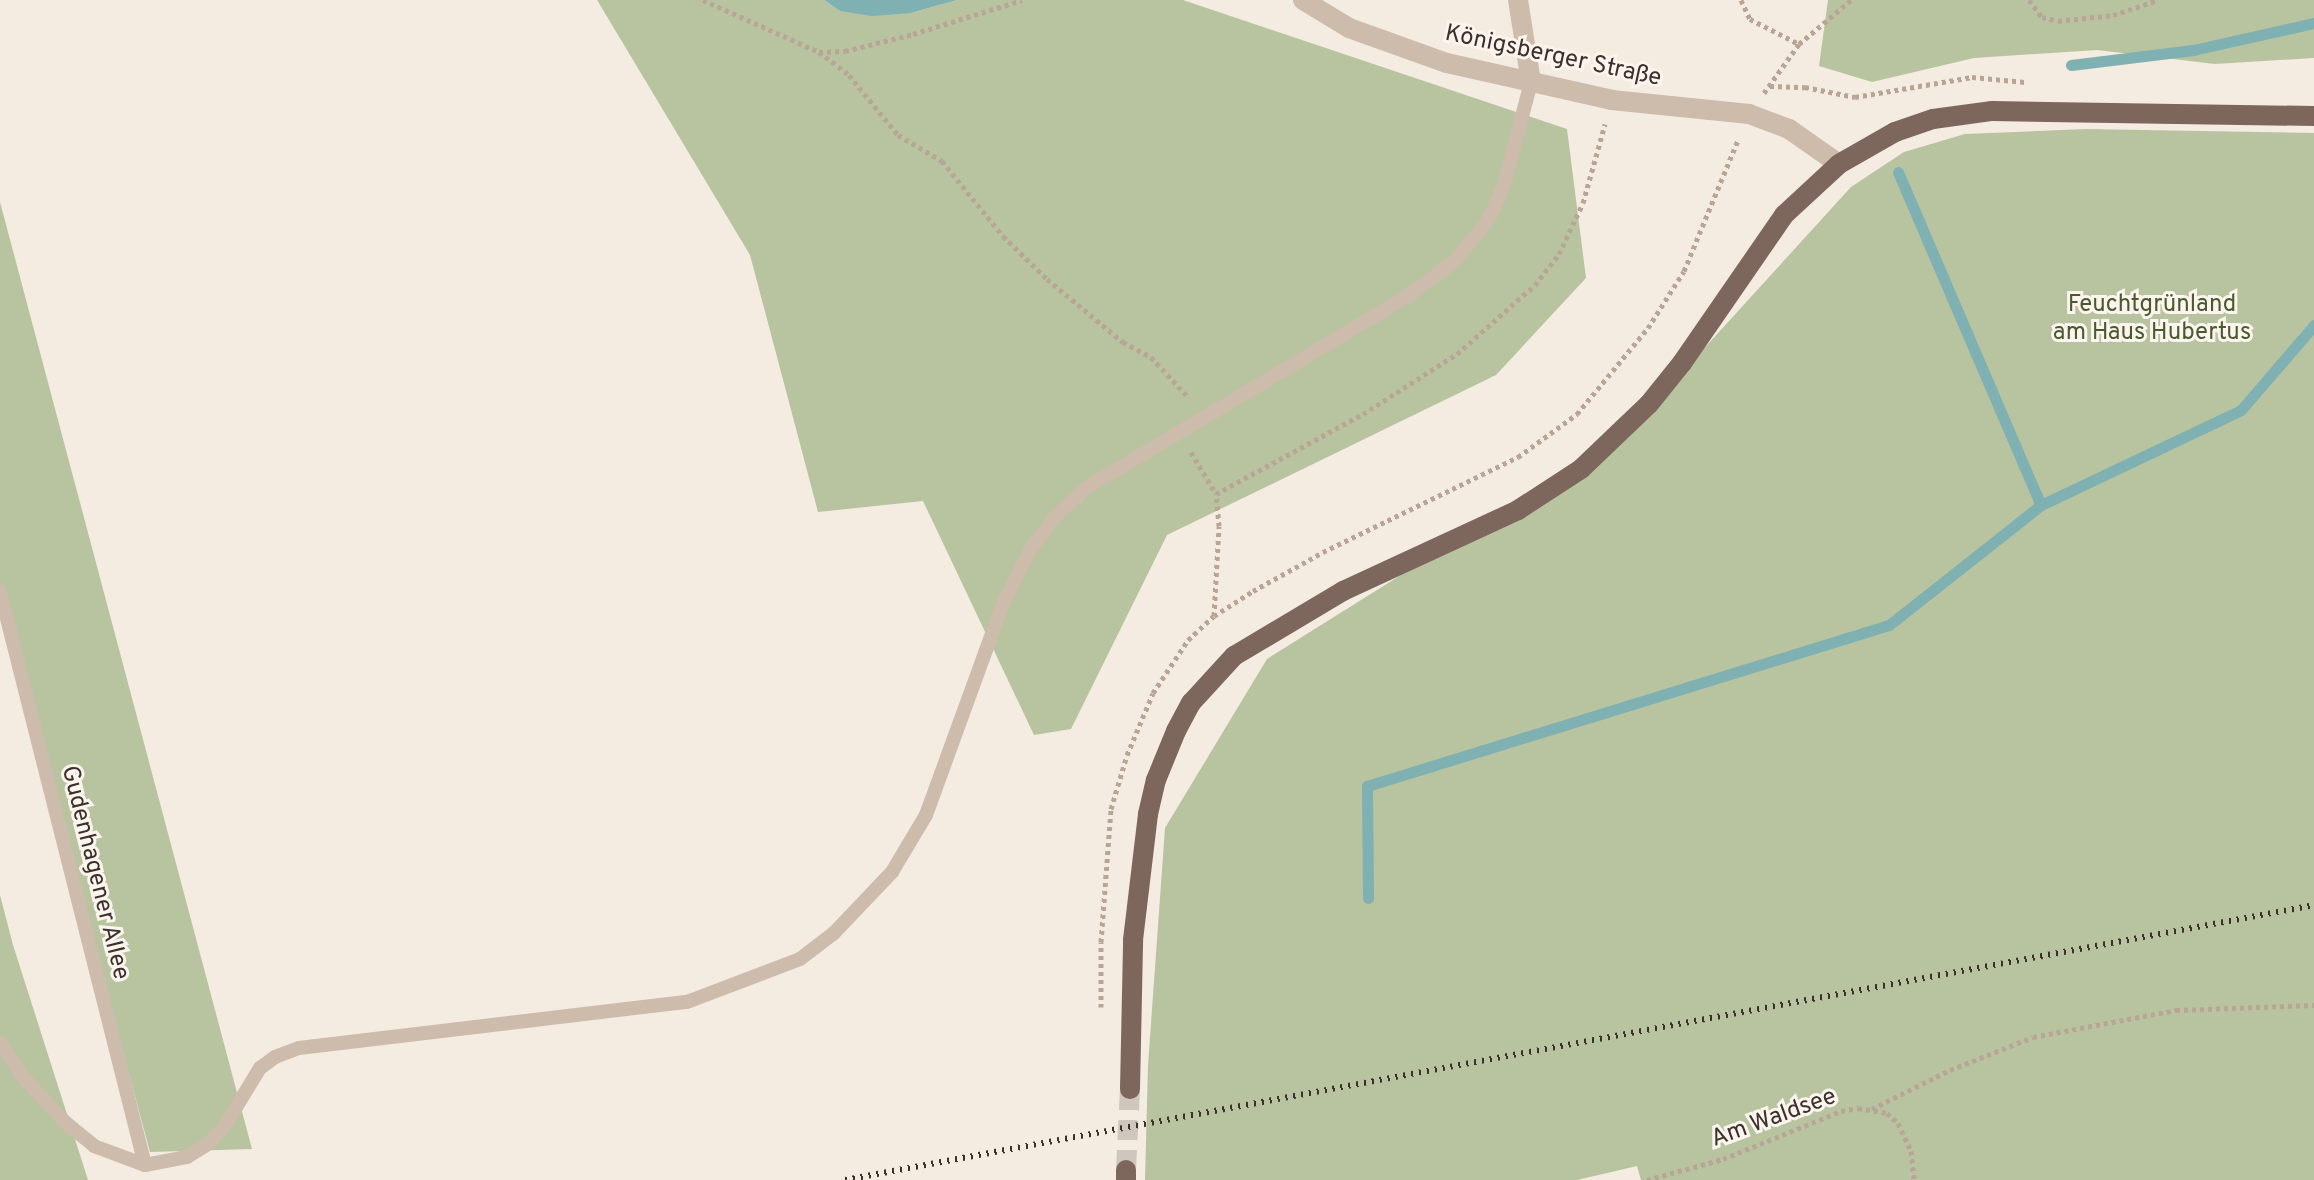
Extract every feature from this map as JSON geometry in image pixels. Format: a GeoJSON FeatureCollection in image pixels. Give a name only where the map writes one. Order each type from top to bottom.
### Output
{"type":"FeatureCollection","features":[{"type":"Feature","properties":{"kind":"main road"},"geometry":{"type":"LineString","coordinates":[[1130,1089],[1133,940],[1143,842],[1156,780],[1191,703],[1211,678],[1260,638],[1343,591],[1518,510],[1607,447],[1682,363],[1784,215],[1839,164],[1911,126],[1949,116],[1992,111],[2314,116]]}},
{"type":"Feature","properties":{"kind":"street","name":"Königsberger Straße"},"geometry":{"type":"LineString","coordinates":[[1303,0],[1349,28],[1390,45],[1531,82],[1612,100],[1749,114],[1789,129],[1839,164]]}},
{"type":"Feature","properties":{"kind":"street"},"geometry":{"type":"LineString","coordinates":[[1518,0],[1531,82]]}},
{"type":"Feature","properties":{"kind":"lane"},"geometry":{"type":"LineString","coordinates":[[0,1042],[23,1077],[66,1123],[94,1146],[145,1165],[187,1157],[208,1144],[224,1127],[260,1068],[275,1057],[299,1048],[687,1002],[800,959],[834,933],[892,872],[926,815],[1003,604],[1030,550],[1053,519],[1086,488],[1405,298],[1454,262],[1489,219],[1504,185],[1531,82]]}},
{"type":"Feature","properties":{"kind":"lane","name":"Gudenhagener Allee"},"geometry":{"type":"LineString","coordinates":[[0,591],[145,1165]]}},
{"type":"Feature","properties":{"kind":"path"},"geometry":{"type":"LineString","coordinates":[[703,0],[819,52],[849,75],[898,135],[942,161],[1003,236],[1047,279],[1123,342],[1151,357],[1186,394],[1203,419]]}},
{"type":"Feature","properties":{"kind":"path"},"geometry":{"type":"LineString","coordinates":[[819,52],[845,51],[913,34],[1022,0]]}},
{"type":"Feature","properties":{"kind":"path"},"geometry":{"type":"LineString","coordinates":[[1741,0],[1750,19],[1799,44]]}},
{"type":"Feature","properties":{"kind":"path"},"geometry":{"type":"LineString","coordinates":[[1749,114],[1799,44],[1851,0]]}},
{"type":"Feature","properties":{"kind":"path"},"geometry":{"type":"LineString","coordinates":[[2029,0],[2042,17],[2058,21],[2113,15],[2158,0]]}},
{"type":"Feature","properties":{"kind":"path"},"geometry":{"type":"LineString","coordinates":[[1216,494],[1363,414],[1457,354],[1535,285],[1559,254],[1583,203],[1612,100]]}},
{"type":"Feature","properties":{"kind":"path"},"geometry":{"type":"LineString","coordinates":[[1179,432],[1216,494],[1219,526],[1214,616]]}},
{"type":"Feature","properties":{"kind":"path"},"geometry":{"type":"LineString","coordinates":[[1872,1109],[1950,1070],[2033,1037],[2176,1010],[2314,1005]]}},
{"type":"Feature","properties":{"kind":"path","name":"Am Waldsee"},"geometry":{"type":"LineString","coordinates":[[1647,1180],[1723,1159],[1841,1111],[1872,1109],[1887,1113],[1905,1134],[1911,1151],[1914,1180]]}},
{"type":"Feature","properties":{"kind":"green space"},"geometry":{"type":"Polygon","coordinates":[[[597,0],[824,0],[840,11],[911,13],[957,0],[1183,0],[1567,129],[1586,278],[1496,375],[1167,535],[1071,729],[1034,735],[923,501],[818,512],[750,255],[597,0]]]}},
{"type":"Feature","properties":{"kind":"green space"},"geometry":{"type":"Polygon","coordinates":[[[1828,0],[2314,0],[2314,58],[2215,64],[2097,50],[1974,58],[1872,82],[1819,66],[1828,0]]]}},
{"type":"Feature","properties":{"kind":"green space","name":"Feuchtgrünland am Haus Hubertus"},"geometry":{"type":"Polygon","coordinates":[[[2086,129],[2314,133],[2314,1180],[1641,1180],[1637,1166],[1577,1180],[1145,1180],[1148,1065],[1165,828],[1267,659],[1602,449],[1667,389],[1851,187],[1904,152],[1965,134],[2086,129]]]}},
{"type":"Feature","properties":{"kind":"green space"},"geometry":{"type":"Polygon","coordinates":[[[0,202],[252,1149],[150,1152],[0,596],[0,202]]]}},
{"type":"Feature","properties":{"kind":"green space"},"geometry":{"type":"Polygon","coordinates":[[[0,895],[13,945],[88,1180],[0,1180],[0,895]]]}},
{"type":"Feature","properties":{"kind":"water"},"geometry":{"type":"Polygon","coordinates":[[[824,0],[957,0],[911,13],[872,16],[840,11],[824,0]]]}},
{"type":"Feature","properties":{"kind":"waterway"},"geometry":{"type":"LineString","coordinates":[[2071,65],[2193,50],[2314,23]]}},
{"type":"Feature","properties":{"kind":"waterway"},"geometry":{"type":"LineString","coordinates":[[1898,172],[2041,505]]}},
{"type":"Feature","properties":{"kind":"waterway"},"geometry":{"type":"LineString","coordinates":[[1368,898],[1367,786],[1889,625],[2041,505],[2241,410],[2314,325]]}},
{"type":"Feature","properties":{"kind":"tunnel"},"geometry":{"type":"LineString","coordinates":[[1126,1170],[1130,1089]]}},
{"type":"Feature","properties":{"kind":"railway"},"geometry":{"type":"LineString","coordinates":[[845,1180],[2314,905]]}}]}
